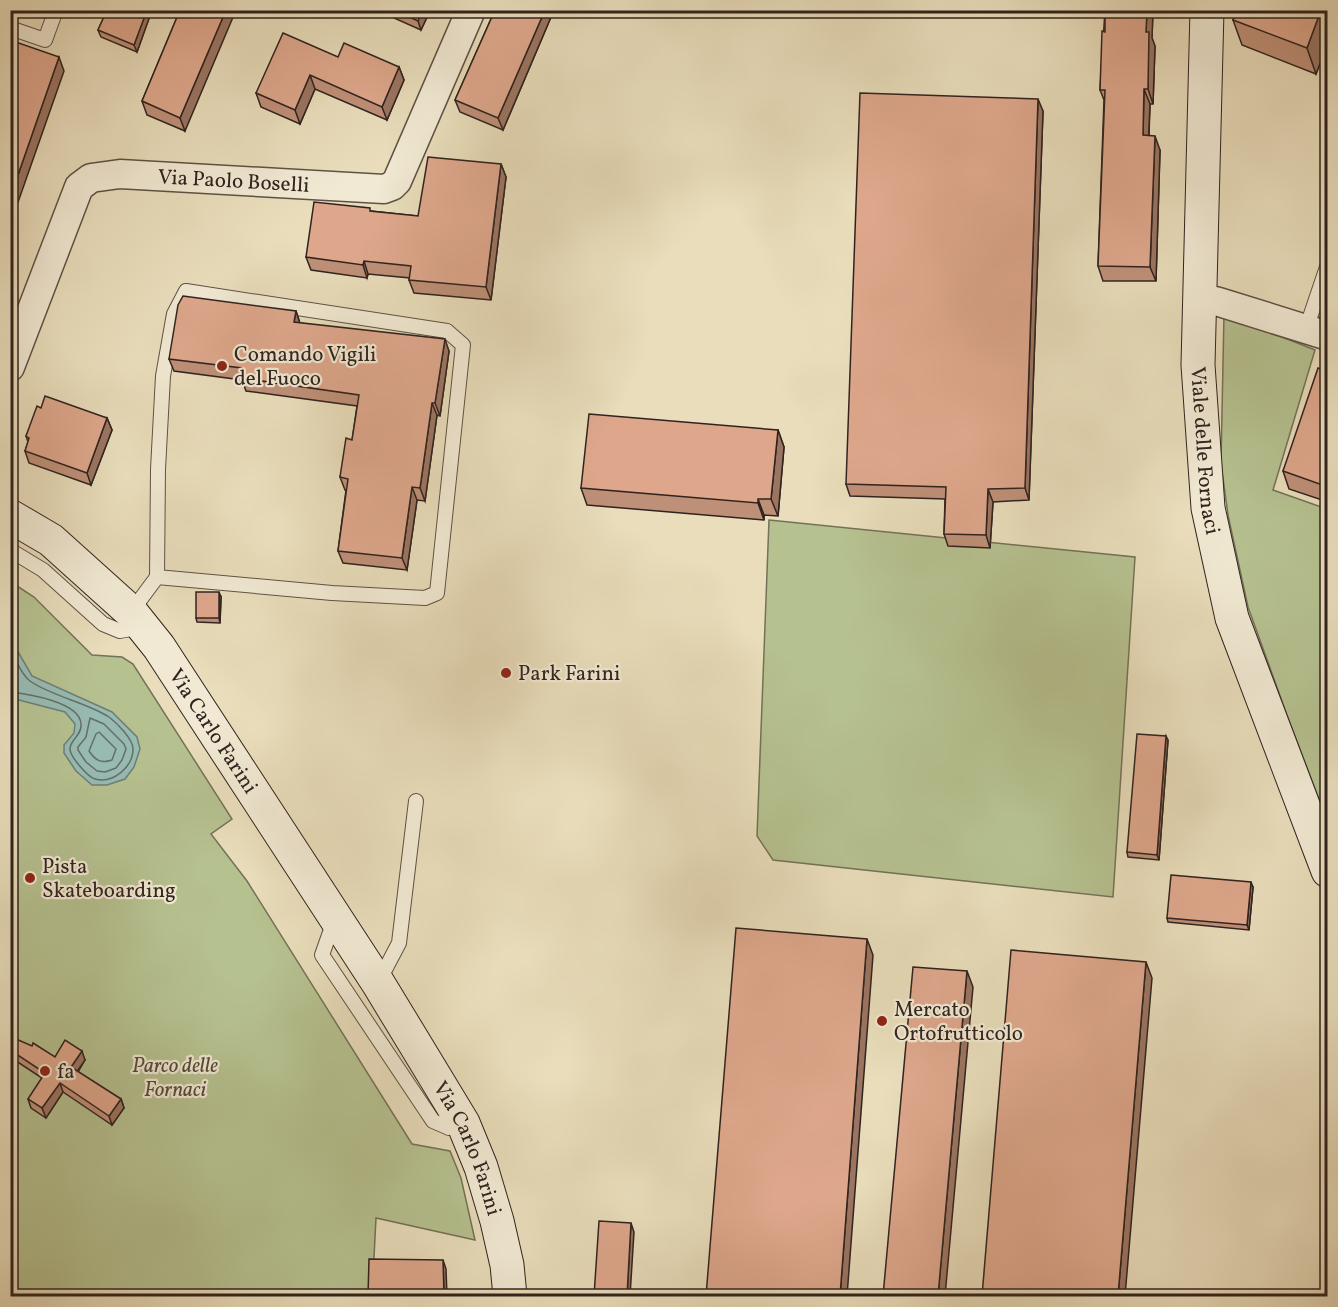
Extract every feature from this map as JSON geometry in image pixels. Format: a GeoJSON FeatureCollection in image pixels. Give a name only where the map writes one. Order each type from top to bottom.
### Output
{"type":"FeatureCollection","features":[{"type":"Feature","properties":{"kind":"street","name":"Via Paolo Boselli"},"geometry":{"type":"LineString","coordinates":[[10,367],[79,187],[91,178],[120,174],[384,189],[392,186],[397,181],[471,10]]}},
{"type":"Feature","properties":{"kind":"street","name":"Viale delle Fornaci"},"geometry":{"type":"LineString","coordinates":[[1207,10],[1198,365],[1208,508],[1232,618],[1328,871]]}},
{"type":"Feature","properties":{"kind":"street"},"geometry":{"type":"LineString","coordinates":[[1199,297],[1317,332]]}},
{"type":"Feature","properties":{"kind":"street","name":"Via Carlo Farini"},"geometry":{"type":"LineString","coordinates":[[10,516],[51,540],[137,620],[165,656],[378,983],[463,1123],[481,1167],[497,1221],[507,1265],[510,1296]]}},
{"type":"Feature","properties":{"kind":"lane"},"geometry":{"type":"LineString","coordinates":[[10,28],[45,40],[56,10]]}},
{"type":"Feature","properties":{"kind":"lane"},"geometry":{"type":"LineString","coordinates":[[1317,332],[1328,264]]}},
{"type":"Feature","properties":{"kind":"lane"},"geometry":{"type":"LineString","coordinates":[[10,549],[43,570],[103,624],[120,632],[137,620],[157,577],[158,469],[163,376],[174,314],[186,291],[447,332],[463,345],[437,593],[425,598],[332,593],[157,577]]}},
{"type":"Feature","properties":{"kind":"lane"},"geometry":{"type":"LineString","coordinates":[[378,983],[399,944],[416,801]]}},
{"type":"Feature","properties":{"kind":"lane"},"geometry":{"type":"LineString","coordinates":[[335,918],[322,955],[433,1120],[448,1128],[463,1123]]}},
{"type":"Feature","properties":{"kind":"green space"},"geometry":{"type":"Polygon","coordinates":[[[1224,314],[1315,350],[1273,490],[1327,509],[1327,820],[1248,607],[1228,515],[1221,463],[1224,314]]]}},
{"type":"Feature","properties":{"kind":"green space"},"geometry":{"type":"Polygon","coordinates":[[[769,520],[1135,557],[1113,897],[773,860],[757,836],[769,520]]]}},
{"type":"Feature","properties":{"kind":"green space","name":"Parco delle Fornaci"},"geometry":{"type":"Polygon","coordinates":[[[11,582],[34,597],[92,655],[122,657],[133,664],[232,819],[211,834],[247,881],[412,1144],[450,1151],[461,1178],[475,1240],[376,1218],[372,1296],[11,1296],[11,582]]]}},
{"type":"Feature","properties":{"kind":"water"},"geometry":{"type":"Polygon","coordinates":[[[10,638],[32,676],[112,712],[137,737],[140,749],[134,767],[125,779],[107,785],[92,785],[76,771],[64,753],[64,745],[74,733],[75,724],[65,712],[11,698],[10,638]]]}},
{"type":"Feature","properties":{"kind":"building"},"geometry":{"type":"Polygon","coordinates":[[[107,10],[147,10],[134,45],[98,30],[107,10]]]}},
{"type":"Feature","properties":{"kind":"building"},"geometry":{"type":"Polygon","coordinates":[[[180,10],[226,10],[180,118],[142,101],[180,10]]]}},
{"type":"Feature","properties":{"kind":"building"},"geometry":{"type":"Polygon","coordinates":[[[394,10],[422,10],[418,21],[394,10]]]}},
{"type":"Feature","properties":{"kind":"building"},"geometry":{"type":"Polygon","coordinates":[[[495,10],[545,10],[498,118],[455,100],[495,10]]]}},
{"type":"Feature","properties":{"kind":"building"},"geometry":{"type":"Polygon","coordinates":[[[1105,10],[1147,10],[1148,89],[1144,89],[1143,135],[1155,136],[1150,267],[1098,266],[1105,90],[1100,90],[1105,10]]]}},
{"type":"Feature","properties":{"kind":"building"},"geometry":{"type":"Polygon","coordinates":[[[1237,10],[1321,10],[1307,48],[1233,20],[1237,10]]]}},
{"type":"Feature","properties":{"kind":"building"},"geometry":{"type":"Polygon","coordinates":[[[283,33],[338,57],[344,43],[399,67],[382,107],[310,75],[295,110],[256,93],[283,33]]]}},
{"type":"Feature","properties":{"kind":"building"},"geometry":{"type":"Polygon","coordinates":[[[10,40],[59,57],[10,198],[10,40]]]}},
{"type":"Feature","properties":{"kind":"building"},"geometry":{"type":"Polygon","coordinates":[[[860,93],[1038,99],[1025,488],[988,489],[986,535],[944,534],[946,487],[846,484],[860,93]]]}},
{"type":"Feature","properties":{"kind":"building"},"geometry":{"type":"Polygon","coordinates":[[[428,157],[501,164],[486,287],[409,280],[411,266],[364,261],[363,265],[306,257],[314,202],[418,216],[428,157]]]}},
{"type":"Feature","properties":{"kind":"building"},"geometry":{"type":"Polygon","coordinates":[[[183,296],[296,311],[294,322],[445,339],[435,403],[432,403],[420,488],[412,487],[402,558],[338,551],[348,479],[340,477],[346,438],[352,440],[359,395],[241,378],[242,368],[169,359],[178,305],[183,296]]]}},
{"type":"Feature","properties":{"kind":"building"},"geometry":{"type":"Polygon","coordinates":[[[1318,368],[1328,371],[1328,487],[1283,471],[1318,368]]]}},
{"type":"Feature","properties":{"kind":"building"},"geometry":{"type":"Polygon","coordinates":[[[45,396],[107,418],[87,473],[25,451],[29,438],[26,436],[37,406],[41,408],[45,396]]]}},
{"type":"Feature","properties":{"kind":"building"},"geometry":{"type":"Polygon","coordinates":[[[589,414],[778,430],[771,499],[758,499],[758,503],[581,488],[589,414]]]}},
{"type":"Feature","properties":{"kind":"building"},"geometry":{"type":"Polygon","coordinates":[[[196,592],[219,592],[219,618],[196,618],[196,592]]]}},
{"type":"Feature","properties":{"kind":"building"},"geometry":{"type":"Polygon","coordinates":[[[1137,734],[1166,736],[1157,855],[1127,852],[1137,734]]]}},
{"type":"Feature","properties":{"kind":"building"},"geometry":{"type":"Polygon","coordinates":[[[1171,875],[1251,882],[1247,925],[1167,918],[1171,875]]]}},
{"type":"Feature","properties":{"kind":"building"},"geometry":{"type":"Polygon","coordinates":[[[736,928],[867,939],[840,1296],[706,1296],[736,928]]]}},
{"type":"Feature","properties":{"kind":"building"},"geometry":{"type":"Polygon","coordinates":[[[1011,950],[1146,962],[1118,1296],[982,1296],[1011,950]]]}},
{"type":"Feature","properties":{"kind":"building"},"geometry":{"type":"Polygon","coordinates":[[[913,967],[967,971],[938,1296],[883,1296],[913,967]]]}},
{"type":"Feature","properties":{"kind":"building"},"geometry":{"type":"Polygon","coordinates":[[[16,1039],[32,1046],[33,1043],[55,1057],[65,1040],[82,1051],[71,1067],[121,1099],[109,1116],[60,1083],[42,1108],[28,1099],[45,1073],[10,1050],[16,1039]]]}},
{"type":"Feature","properties":{"kind":"building"},"geometry":{"type":"Polygon","coordinates":[[[599,1221],[631,1223],[627,1296],[594,1296],[599,1221]]]}},
{"type":"Feature","properties":{"kind":"building"},"geometry":{"type":"Polygon","coordinates":[[[369,1259],[443,1260],[444,1296],[368,1296],[369,1259]]]}},
{"type":"Feature","properties":{"kind":"place","name":"Comando Vigili del Fuoco"},"geometry":{"type":"Point","coordinates":[222,366]}},
{"type":"Feature","properties":{"kind":"place","name":"Park Farini"},"geometry":{"type":"Point","coordinates":[506,673]}},
{"type":"Feature","properties":{"kind":"place","name":"Pista Skateboarding"},"geometry":{"type":"Point","coordinates":[30,878]}},
{"type":"Feature","properties":{"kind":"place","name":"Mercato Ortofrutticolo"},"geometry":{"type":"Point","coordinates":[882,1021]}},
{"type":"Feature","properties":{"kind":"place","name":"fa"},"geometry":{"type":"Point","coordinates":[45,1071]}}]}
